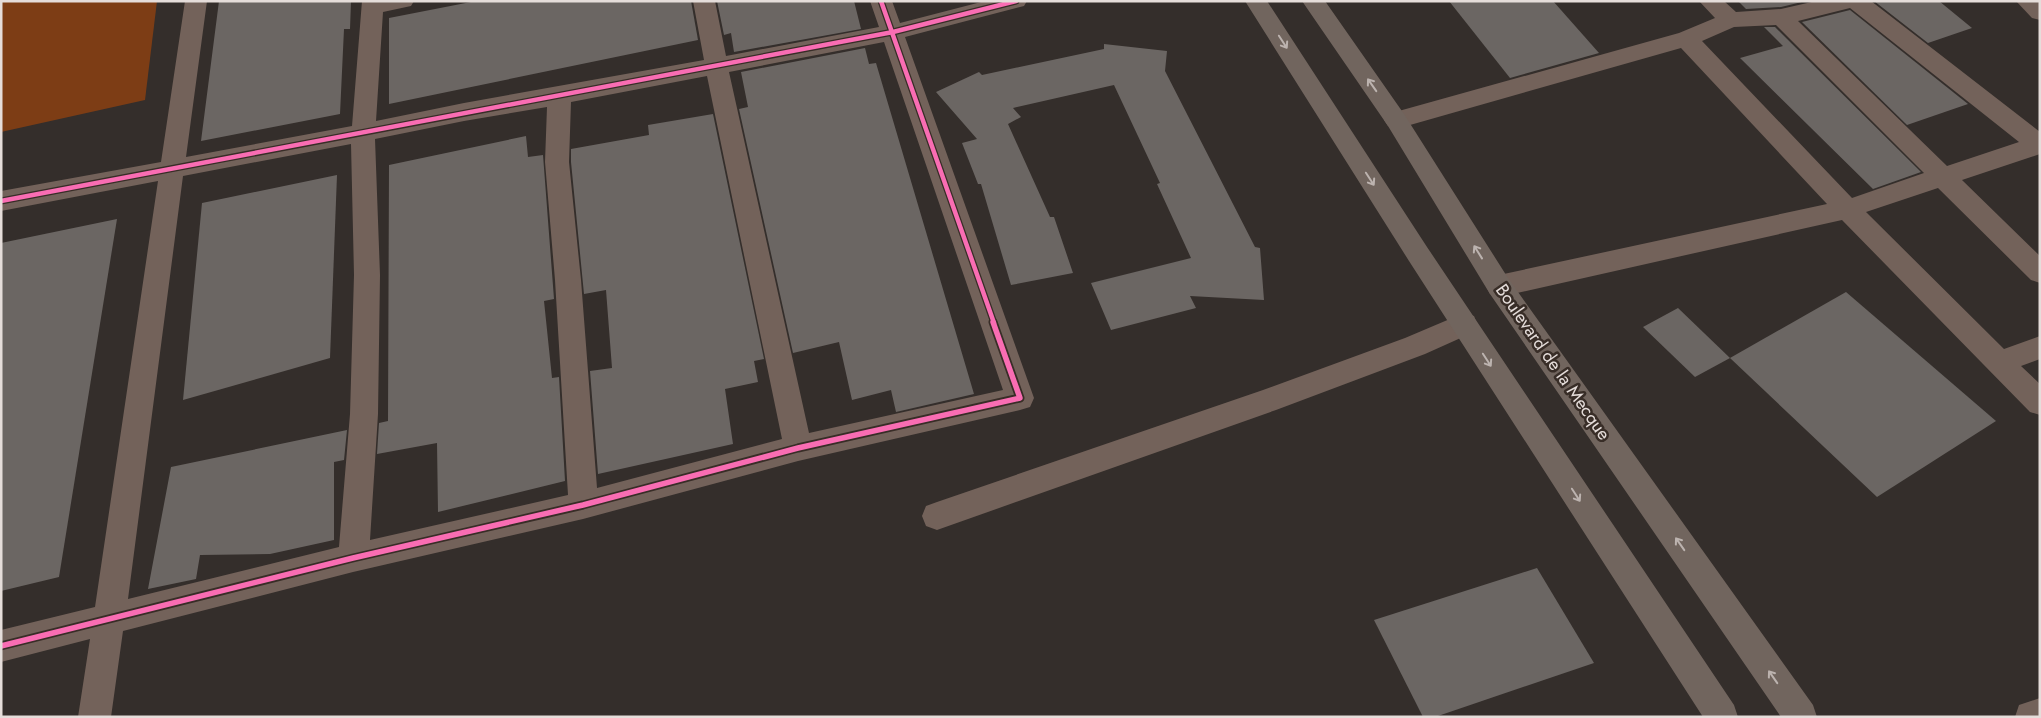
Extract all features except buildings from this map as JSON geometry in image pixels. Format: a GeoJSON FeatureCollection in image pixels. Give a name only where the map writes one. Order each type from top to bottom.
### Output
{"type":"FeatureCollection","features":[{"type":"Feature","properties":{"kind":"main road"},"geometry":{"type":"LineString","coordinates":[[1256,1],[1717,716]]}},
{"type":"Feature","properties":{"kind":"main road","name":"Boulevard de la Mecque"},"geometry":{"type":"LineString","coordinates":[[1314,1],[1396,120],[1499,286],[1801,717]]}},
{"type":"Feature","properties":{"kind":"street"},"geometry":{"type":"LineString","coordinates":[[94,717],[110,619],[170,169],[196,1]]}},
{"type":"Feature","properties":{"kind":"street"},"geometry":{"type":"LineString","coordinates":[[354,558],[364,404],[367,266],[364,133],[373,4],[403,1]]}},
{"type":"Feature","properties":{"kind":"street"},"geometry":{"type":"LineString","coordinates":[[704,1],[798,448]]}},
{"type":"Feature","properties":{"kind":"street"},"geometry":{"type":"LineString","coordinates":[[1,646],[354,558],[583,505],[798,448],[1020,398],[881,1]]}},
{"type":"Feature","properties":{"kind":"street"},"geometry":{"type":"LineString","coordinates":[[1,201],[893,32],[1016,1]]}},
{"type":"Feature","properties":{"kind":"street"},"geometry":{"type":"LineString","coordinates":[[1710,1],[1731,20]]}},
{"type":"Feature","properties":{"kind":"street"},"geometry":{"type":"LineString","coordinates":[[1396,120],[1686,39],[1731,20],[1781,17],[1849,1]]}},
{"type":"Feature","properties":{"kind":"street"},"geometry":{"type":"LineString","coordinates":[[1856,1],[2040,144]]}},
{"type":"Feature","properties":{"kind":"street"},"geometry":{"type":"LineString","coordinates":[[2027,1],[2040,13]]}},
{"type":"Feature","properties":{"kind":"street"},"geometry":{"type":"LineString","coordinates":[[1781,17],[2040,273]]}},
{"type":"Feature","properties":{"kind":"street"},"geometry":{"type":"LineString","coordinates":[[1686,39],[1846,209],[2040,403]]}},
{"type":"Feature","properties":{"kind":"street"},"geometry":{"type":"LineString","coordinates":[[558,96],[557,162],[568,280],[583,505]]}},
{"type":"Feature","properties":{"kind":"street"},"geometry":{"type":"LineString","coordinates":[[1499,286],[1846,209],[2040,144]]}},
{"type":"Feature","properties":{"kind":"street"},"geometry":{"type":"LineString","coordinates":[[937,516],[1266,401],[1415,346],[1464,324]]}},
{"type":"Feature","properties":{"kind":"street"},"geometry":{"type":"LineString","coordinates":[[2001,362],[2040,347]]}},
{"type":"Feature","properties":{"kind":"street"},"geometry":{"type":"LineString","coordinates":[[2031,717],[2040,714]]}},
{"type":"Feature","properties":{"kind":"shaded area"},"geometry":{"type":"Polygon","coordinates":[[[1,1],[157,1],[145,100],[1,132],[1,1]]]}},
{"type":"Feature","properties":{"kind":"cycle path"},"geometry":{"type":"LineString","coordinates":[[1,646],[353,558],[583,505],[798,448],[1020,398],[881,1]]}},
{"type":"Feature","properties":{"kind":"cycle path"},"geometry":{"type":"LineString","coordinates":[[1,201],[893,32],[1016,1]]}}]}
